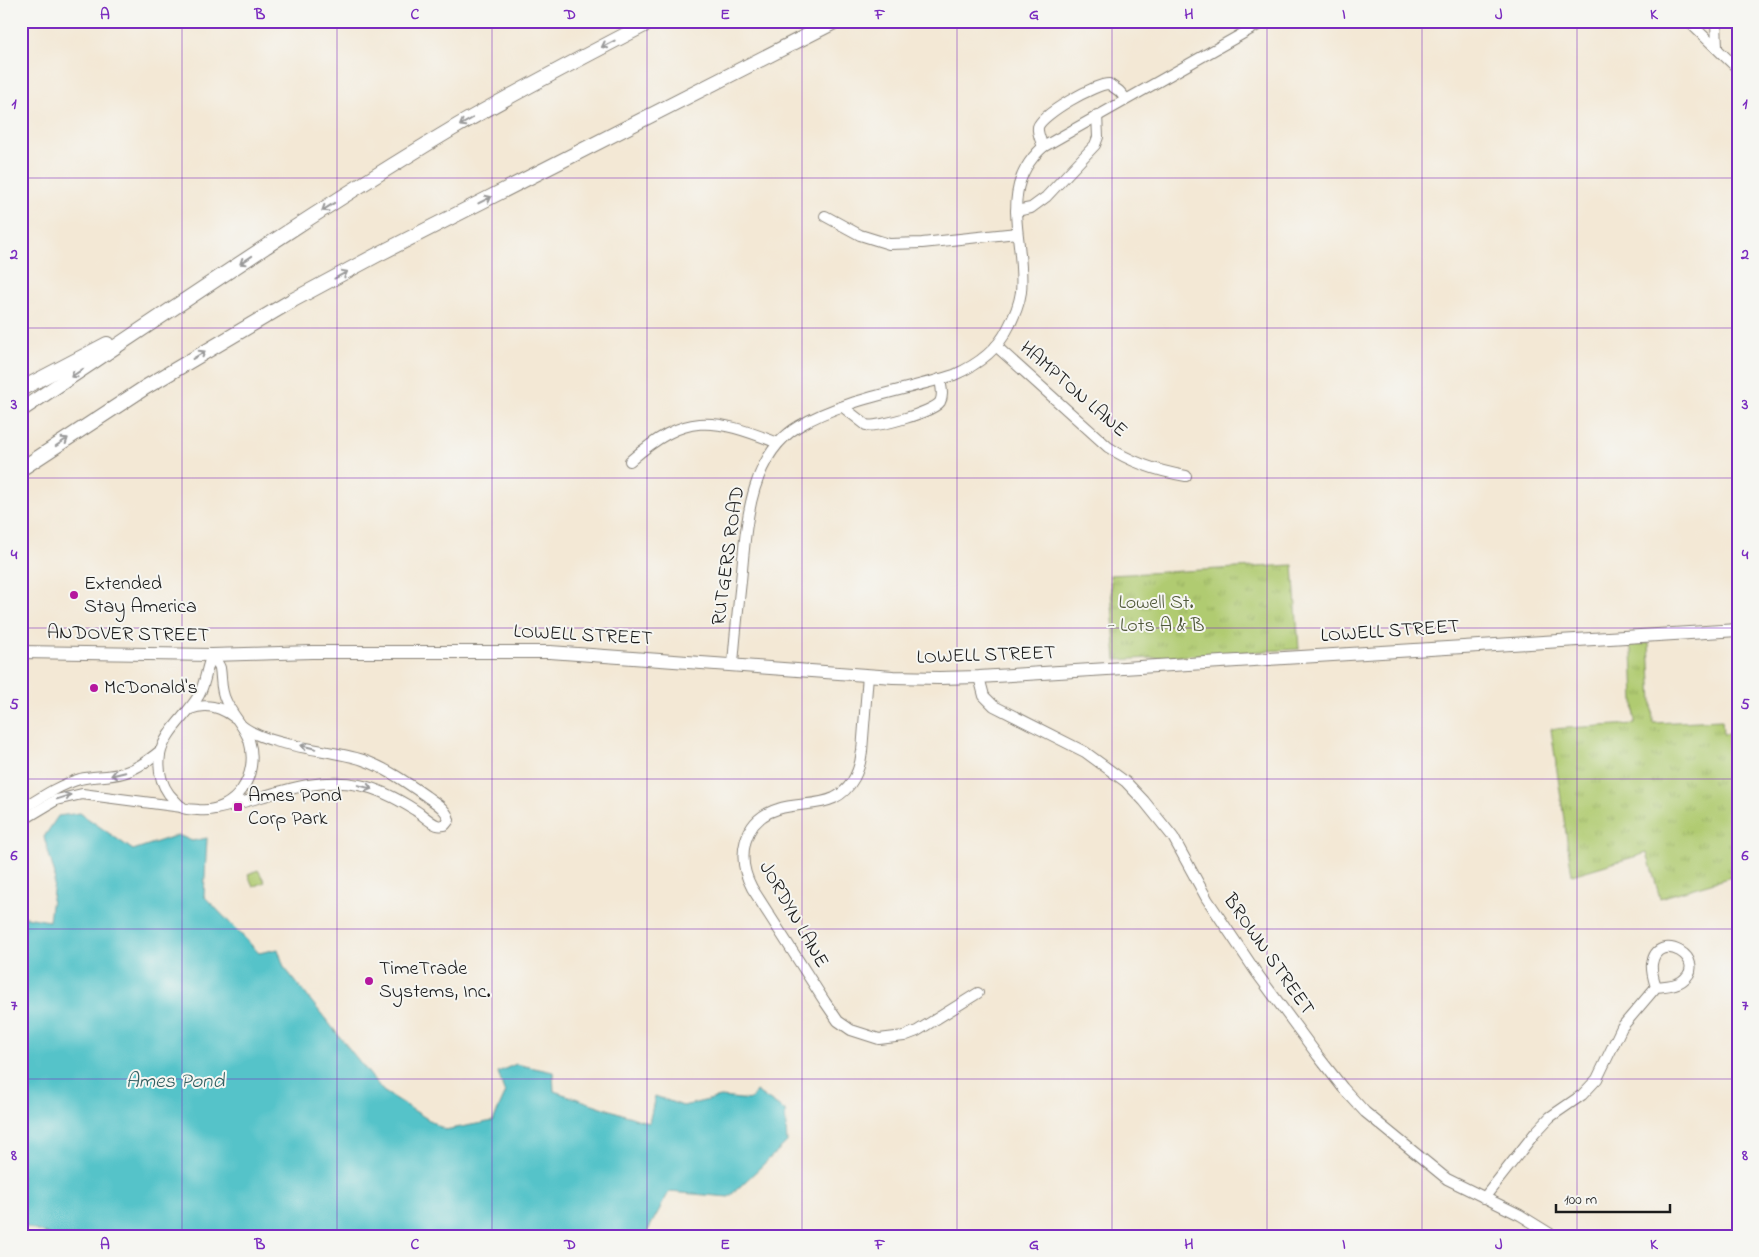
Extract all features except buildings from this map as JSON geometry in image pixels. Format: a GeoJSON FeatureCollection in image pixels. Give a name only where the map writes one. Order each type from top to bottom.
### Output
{"type":"FeatureCollection","features":[{"type":"Feature","properties":{"kind":"highway"},"geometry":{"type":"LineString","coordinates":[[21,410],[287,233],[445,134],[521,90],[652,21]]}},
{"type":"Feature","properties":{"kind":"highway"},"geometry":{"type":"LineString","coordinates":[[21,469],[146,387],[293,300],[836,21]]}},
{"type":"Feature","properties":{"kind":"highway"},"geometry":{"type":"LineString","coordinates":[[21,389],[176,308]]}},
{"type":"Feature","properties":{"kind":"main road","name":"LOWELL STREET"},"geometry":{"type":"LineString","coordinates":[[235,655],[312,652],[569,652],[917,678],[979,677],[1738,630]]}},
{"type":"Feature","properties":{"kind":"main road","name":"ANDOVER STREET"},"geometry":{"type":"LineString","coordinates":[[21,652],[235,655]]}},
{"type":"Feature","properties":{"kind":"street","name":"RUTGERS ROAD"},"geometry":{"type":"LineString","coordinates":[[732,664],[742,564],[752,498],[760,475],[778,443],[799,426],[843,407],[940,379],[974,366],[1005,336],[1020,299],[1021,274],[1017,233],[1017,190],[1024,170],[1031,159],[1043,146],[1265,21]]}},
{"type":"Feature","properties":{"kind":"street"},"geometry":{"type":"LineString","coordinates":[[1688,21],[1738,68]]}},
{"type":"Feature","properties":{"kind":"street"},"geometry":{"type":"LineString","coordinates":[[1716,21],[1718,48]]}},
{"type":"Feature","properties":{"kind":"street"},"geometry":{"type":"LineString","coordinates":[[1043,146],[1038,126],[1045,117],[1097,86],[1108,84],[1119,91],[1126,99]]}},
{"type":"Feature","properties":{"kind":"street"},"geometry":{"type":"LineString","coordinates":[[1016,211],[1031,208],[1046,197],[1095,145],[1098,137],[1097,115]]}},
{"type":"Feature","properties":{"kind":"street"},"geometry":{"type":"LineString","coordinates":[[825,216],[860,235],[889,244],[922,243],[1017,233]]}},
{"type":"Feature","properties":{"kind":"street","name":"HAMPTON LANE"},"geometry":{"type":"LineString","coordinates":[[996,346],[1119,454],[1145,466],[1186,476]]}},
{"type":"Feature","properties":{"kind":"street"},"geometry":{"type":"LineString","coordinates":[[843,407],[866,425],[879,425],[935,407],[942,397],[940,379]]}},
{"type":"Feature","properties":{"kind":"street"},"geometry":{"type":"LineString","coordinates":[[630,461],[650,444],[662,437],[684,426],[699,423],[722,425],[778,443]]}},
{"type":"Feature","properties":{"kind":"street"},"geometry":{"type":"LineString","coordinates":[[182,808],[171,796],[162,781],[159,760],[160,751],[170,734],[190,709],[204,683],[207,666],[212,655]]}},
{"type":"Feature","properties":{"kind":"street"},"geometry":{"type":"LineString","coordinates":[[212,655],[220,667],[220,678],[226,701],[249,741],[251,752],[250,773],[246,784],[232,800],[215,809]]}},
{"type":"Feature","properties":{"kind":"street","name":"JORDYN LANE"},"geometry":{"type":"LineString","coordinates":[[868,675],[862,751],[856,776],[846,789],[834,798],[778,809],[761,819],[753,827],[745,841],[744,871],[752,888],[825,1002],[838,1021],[851,1030],[879,1039],[904,1036],[917,1031],[978,993]]}},
{"type":"Feature","properties":{"kind":"street","name":"BROWN STREET"},"geometry":{"type":"LineString","coordinates":[[979,677],[984,696],[994,706],[1085,752],[1126,782],[1144,801],[1174,837],[1207,899],[1256,972],[1344,1088],[1365,1112],[1439,1173],[1535,1223],[1554,1236]]}},
{"type":"Feature","properties":{"kind":"street"},"geometry":{"type":"LineString","coordinates":[[21,821],[56,800],[82,794],[133,799],[202,810],[243,803],[308,785],[343,783],[359,785],[392,796],[436,824],[445,824],[449,820],[443,809],[433,801],[398,777],[376,765],[341,754],[272,739],[250,732],[225,711],[209,706],[190,709]]}},
{"type":"Feature","properties":{"kind":"street"},"geometry":{"type":"LineString","coordinates":[[21,810],[60,787],[80,780],[123,773],[160,751]]}},
{"type":"Feature","properties":{"kind":"street"},"geometry":{"type":"LineString","coordinates":[[1484,1198],[1535,1133],[1550,1117],[1582,1095],[1597,1079],[1622,1027],[1636,1008],[1656,988]]}},
{"type":"Feature","properties":{"kind":"green space","name":"Lowell St. - Lots A & B"},"geometry":{"type":"Polygon","coordinates":[[[1293,565],[1299,649],[1116,660],[1110,575],[1293,565]]]}},
{"type":"Feature","properties":{"kind":"green space"},"geometry":{"type":"Polygon","coordinates":[[[1649,643],[1653,723],[1722,720],[1723,734],[1738,733],[1738,875],[1660,898],[1647,853],[1572,875],[1551,729],[1635,724],[1632,651],[1626,645],[1649,643]]]}},
{"type":"Feature","properties":{"kind":"green space"},"geometry":{"type":"Polygon","coordinates":[[[258,870],[265,882],[253,887],[248,874],[258,870]]]}},
{"type":"Feature","properties":{"kind":"water","name":"Ames Pond"},"geometry":{"type":"Polygon","coordinates":[[[80,813],[133,850],[178,835],[192,841],[207,838],[204,896],[259,953],[278,949],[284,967],[383,1091],[445,1130],[493,1121],[505,1094],[498,1072],[516,1064],[553,1072],[554,1091],[649,1123],[655,1096],[683,1106],[721,1097],[751,1100],[756,1091],[785,1111],[787,1142],[729,1197],[669,1192],[645,1236],[52,1236],[21,1225],[21,916],[49,921],[55,875],[44,837],[58,816],[80,813]]]}},
{"type":"Feature","properties":{"kind":"place","name":"Extended Stay America"},"geometry":{"type":"Point","coordinates":[74,595]}},
{"type":"Feature","properties":{"kind":"place","name":"McDonald's"},"geometry":{"type":"Point","coordinates":[94,688]}},
{"type":"Feature","properties":{"kind":"place","name":"Ames Pond Corp Park"},"geometry":{"type":"Point","coordinates":[238,807]}},
{"type":"Feature","properties":{"kind":"place","name":"TimeTrade Systems, Inc."},"geometry":{"type":"Point","coordinates":[369,981]}}]}
